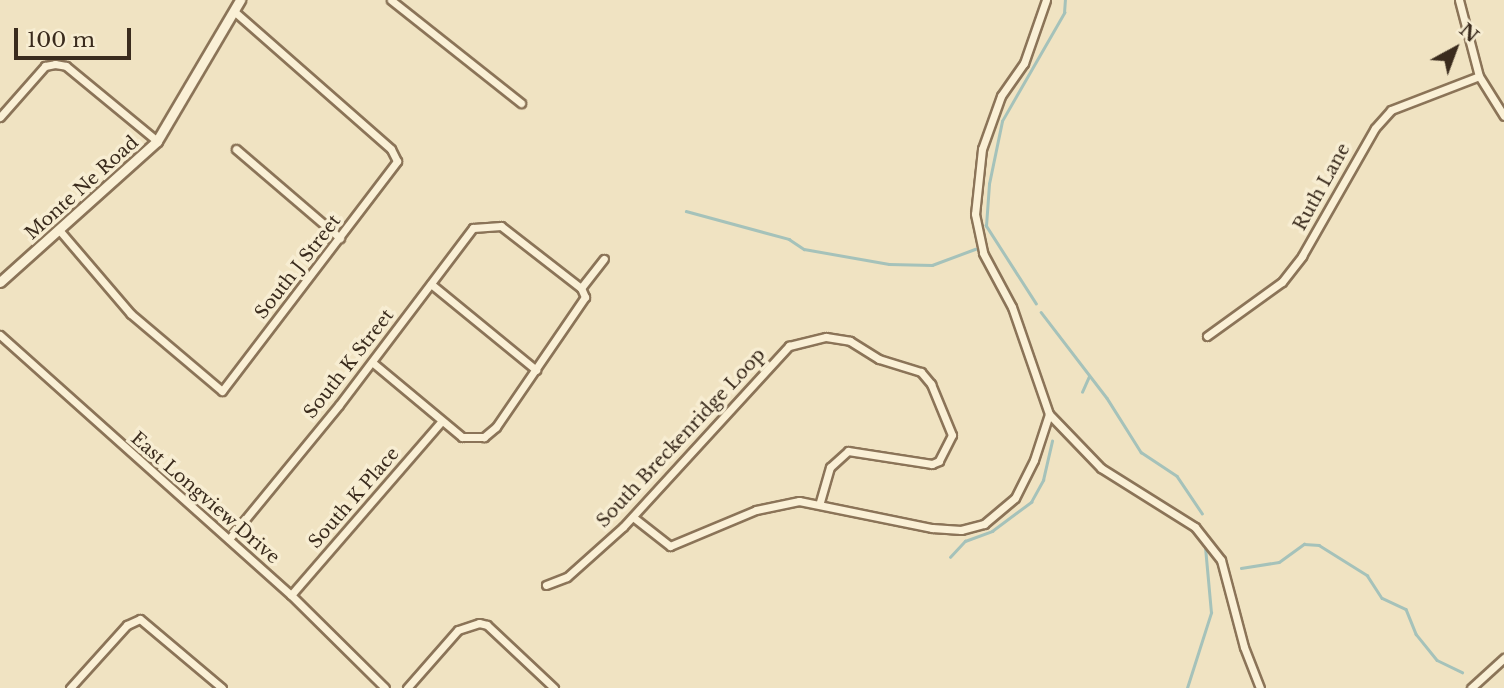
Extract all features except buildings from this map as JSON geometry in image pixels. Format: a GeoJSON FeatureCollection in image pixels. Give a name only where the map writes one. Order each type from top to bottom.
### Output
{"type":"FeatureCollection","features":[{"type":"Feature","properties":{"kind":"street","name":"Monte Ne Road"},"geometry":{"type":"LineString","coordinates":[[0,282],[60,231],[157,141],[240,0]]}},
{"type":"Feature","properties":{"kind":"street"},"geometry":{"type":"LineString","coordinates":[[391,0],[521,103]]}},
{"type":"Feature","properties":{"kind":"street"},"geometry":{"type":"LineString","coordinates":[[1046,0],[1024,64],[1001,96],[990,124],[978,172],[975,214],[983,253],[1012,307],[1049,414],[1101,468],[1195,527],[1221,559],[1244,647],[1260,688]]}},
{"type":"Feature","properties":{"kind":"street"},"geometry":{"type":"LineString","coordinates":[[1459,0],[1479,76],[1504,116]]}},
{"type":"Feature","properties":{"kind":"street","name":"South J Street"},"geometry":{"type":"LineString","coordinates":[[60,231],[131,314],[222,391],[397,160],[391,149],[234,11]]}},
{"type":"Feature","properties":{"kind":"street"},"geometry":{"type":"LineString","coordinates":[[0,117],[45,66],[55,64],[66,66],[157,141]]}},
{"type":"Feature","properties":{"kind":"street","name":"Ruth Lane"},"geometry":{"type":"LineString","coordinates":[[1207,336],[1282,282],[1375,128],[1391,110],[1479,76]]}},
{"type":"Feature","properties":{"kind":"street"},"geometry":{"type":"LineString","coordinates":[[236,149],[340,238]]}},
{"type":"Feature","properties":{"kind":"street","name":"South K Street"},"geometry":{"type":"LineString","coordinates":[[229,539],[372,362],[473,228],[500,226],[581,288]]}},
{"type":"Feature","properties":{"kind":"street"},"geometry":{"type":"LineString","coordinates":[[372,362],[462,437],[484,437],[496,427],[585,302],[581,288],[604,259]]}},
{"type":"Feature","properties":{"kind":"street"},"geometry":{"type":"LineString","coordinates":[[431,284],[536,370]]}},
{"type":"Feature","properties":{"kind":"street","name":"East Longview Drive"},"geometry":{"type":"LineString","coordinates":[[0,335],[229,539],[385,688]]}},
{"type":"Feature","properties":{"kind":"street","name":"South Breckenridge Loop"},"geometry":{"type":"LineString","coordinates":[[546,585],[567,577],[633,517],[778,356],[807,338],[826,337],[850,341],[879,359],[921,372],[932,384],[952,435],[939,461],[932,464],[848,451],[830,467],[820,503]]}},
{"type":"Feature","properties":{"kind":"street"},"geometry":{"type":"LineString","coordinates":[[633,517],[670,546],[779,503],[820,503],[932,528],[961,530],[984,524],[1022,486],[1049,414]]}},
{"type":"Feature","properties":{"kind":"street","name":"South K Place"},"geometry":{"type":"LineString","coordinates":[[291,596],[441,422]]}},
{"type":"Feature","properties":{"kind":"street"},"geometry":{"type":"LineString","coordinates":[[69,688],[127,625],[140,619],[222,688]]}},
{"type":"Feature","properties":{"kind":"street"},"geometry":{"type":"LineString","coordinates":[[407,688],[458,630],[479,623],[495,632],[554,688]]}},
{"type":"Feature","properties":{"kind":"street"},"geometry":{"type":"LineString","coordinates":[[1471,688],[1504,658]]}},
{"type":"Feature","properties":{"kind":"waterway"},"geometry":{"type":"LineString","coordinates":[[1036,304],[986,226],[989,184],[1002,121],[1064,13],[1065,0]]}},
{"type":"Feature","properties":{"kind":"waterway"},"geometry":{"type":"LineString","coordinates":[[686,211],[789,239],[804,249],[889,264],[932,265],[975,249]]}},
{"type":"Feature","properties":{"kind":"waterway"},"geometry":{"type":"LineString","coordinates":[[1041,312],[1107,398],[1141,452],[1177,476],[1202,513]]}},
{"type":"Feature","properties":{"kind":"waterway"},"geometry":{"type":"LineString","coordinates":[[1082,392],[1089,376]]}},
{"type":"Feature","properties":{"kind":"waterway"},"geometry":{"type":"LineString","coordinates":[[950,557],[965,541],[992,531],[1031,502],[1043,480],[1052,441]]}},
{"type":"Feature","properties":{"kind":"waterway"},"geometry":{"type":"LineString","coordinates":[[1241,568],[1279,562],[1304,544],[1319,545],[1367,575],[1382,598],[1406,609],[1416,634],[1437,660],[1462,672]]}},
{"type":"Feature","properties":{"kind":"waterway"},"geometry":{"type":"LineString","coordinates":[[1187,688],[1211,613],[1205,547]]}}]}
